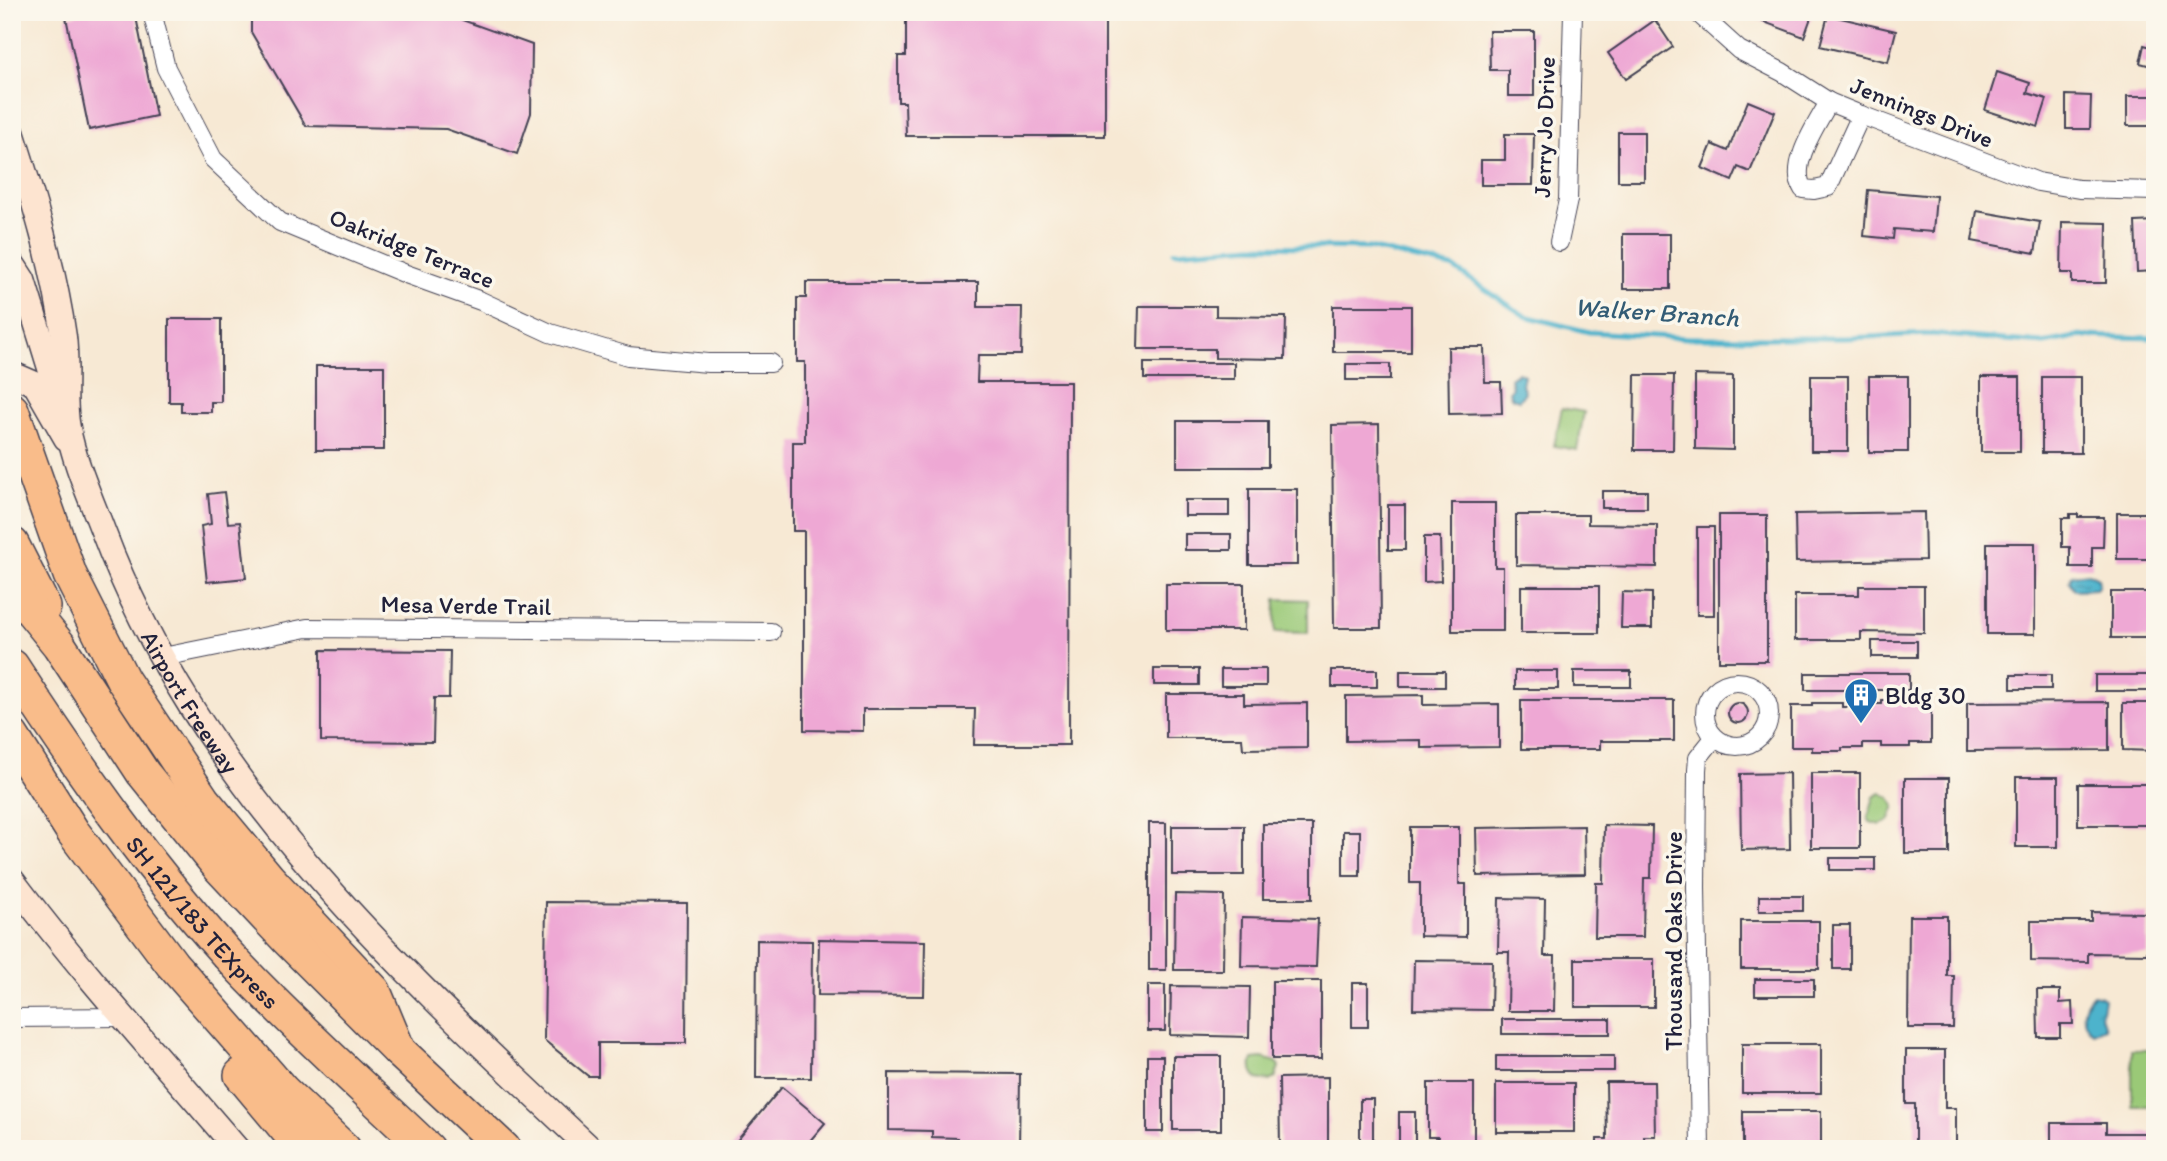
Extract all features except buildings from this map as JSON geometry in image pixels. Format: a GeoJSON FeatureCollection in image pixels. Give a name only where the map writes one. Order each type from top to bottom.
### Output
{"type":"FeatureCollection","features":[{"type":"Feature","properties":{"kind":"highway"},"geometry":{"type":"LineString","coordinates":[[12,410],[70,575],[123,680],[203,800],[269,879],[374,991],[399,1051]]}},
{"type":"Feature","properties":{"kind":"highway"},"geometry":{"type":"LineString","coordinates":[[12,544],[38,594],[59,645]]}},
{"type":"Feature","properties":{"kind":"highway"},"geometry":{"type":"LineString","coordinates":[[12,587],[59,645],[144,773],[219,867],[399,1051],[505,1149]]}},
{"type":"Feature","properties":{"kind":"highway","name":"SH 121/183 TEXpress"},"geometry":{"type":"LineString","coordinates":[[12,666],[110,810],[240,968],[428,1149]]}},
{"type":"Feature","properties":{"kind":"highway","name":"SH 121/183 TEXpress"},"geometry":{"type":"LineString","coordinates":[[12,736],[73,832],[172,964],[283,1091],[344,1149]]}},
{"type":"Feature","properties":{"kind":"highway"},"geometry":{"type":"LineString","coordinates":[[12,752],[169,984],[303,1149]]}},
{"type":"Feature","properties":{"kind":"main road","name":"Airport Freeway"},"geometry":{"type":"LineString","coordinates":[[12,132],[43,228],[51,265],[65,341],[68,427],[78,460],[119,575],[201,725],[259,805],[320,881],[464,1030],[591,1149]]}},
{"type":"Feature","properties":{"kind":"main road"},"geometry":{"type":"LineString","coordinates":[[12,263],[23,281],[32,305],[68,427]]}},
{"type":"Feature","properties":{"kind":"main road"},"geometry":{"type":"LineString","coordinates":[[12,374],[35,384],[78,460]]}},
{"type":"Feature","properties":{"kind":"main road"},"geometry":{"type":"LineString","coordinates":[[12,880],[123,1017],[237,1149]]}},
{"type":"Feature","properties":{"kind":"street","name":"Oakridge Terrace"},"geometry":{"type":"LineString","coordinates":[[152,12],[166,68],[213,159],[280,222],[406,274],[481,301],[550,332],[628,356],[708,363],[771,363]]}},
{"type":"Feature","properties":{"kind":"street","name":"Jerry Jo Drive"},"geometry":{"type":"LineString","coordinates":[[1559,242],[1568,200],[1573,12]]}},
{"type":"Feature","properties":{"kind":"street","name":"Jennings Drive"},"geometry":{"type":"LineString","coordinates":[[1697,12],[1739,50],[1782,72],[1829,102],[1861,115],[2038,183],[2079,189],[2155,191]]}},
{"type":"Feature","properties":{"kind":"street"},"geometry":{"type":"LineString","coordinates":[[1829,102],[1797,169],[1803,189],[1828,187],[1861,115]]}},
{"type":"Feature","properties":{"kind":"street","name":"Mesa Verde Trail"},"geometry":{"type":"LineString","coordinates":[[163,657],[307,628],[771,632]]}},
{"type":"Feature","properties":{"kind":"street","name":"Thousand Oaks Drive"},"geometry":{"type":"LineString","coordinates":[[1700,1149],[1697,770],[1698,758],[1713,738]]}},
{"type":"Feature","properties":{"kind":"street"},"geometry":{"type":"LineString","coordinates":[[12,1018],[123,1017]]}},
{"type":"Feature","properties":{"kind":"green space"},"geometry":{"type":"Polygon","coordinates":[[[1562,408],[1584,412],[1577,450],[1554,446],[1562,408]]]}},
{"type":"Feature","properties":{"kind":"green space"},"geometry":{"type":"Polygon","coordinates":[[[1276,599],[1308,600],[1308,633],[1275,632],[1276,599]]]}},
{"type":"Feature","properties":{"kind":"green space"},"geometry":{"type":"Polygon","coordinates":[[[1881,793],[1890,798],[1895,806],[1889,821],[1880,825],[1870,822],[1868,817],[1874,797],[1881,793]]]}},
{"type":"Feature","properties":{"kind":"green space"},"geometry":{"type":"Polygon","coordinates":[[[2132,1050],[2155,1050],[2155,1106],[2132,1106],[2132,1050]]]}},
{"type":"Feature","properties":{"kind":"green space"},"geometry":{"type":"Polygon","coordinates":[[[1262,1058],[1277,1062],[1279,1067],[1275,1078],[1269,1081],[1257,1079],[1252,1069],[1253,1059],[1262,1058]]]}},
{"type":"Feature","properties":{"kind":"water"},"geometry":{"type":"Polygon","coordinates":[[[1518,372],[1524,375],[1522,385],[1525,392],[1519,400],[1512,398],[1509,392],[1512,387],[1510,378],[1518,372]]]}},
{"type":"Feature","properties":{"kind":"water"},"geometry":{"type":"Polygon","coordinates":[[[2088,573],[2098,578],[2099,585],[2096,589],[2074,590],[2069,581],[2072,575],[2088,573]]]}},
{"type":"Feature","properties":{"kind":"water"},"geometry":{"type":"Polygon","coordinates":[[[2093,994],[2104,999],[2101,1016],[2105,1028],[2093,1033],[2084,1019],[2084,1009],[2093,994]]]}},
{"type":"Feature","properties":{"kind":"waterway","name":"Walker Branch"},"geometry":{"type":"LineString","coordinates":[[1174,252],[1253,246],[1369,248],[1452,267],[1525,316],[1589,332],[1688,338],[1846,338],[1930,334],[2044,343],[2081,336],[2155,338]]}},
{"type":"Feature","properties":{"kind":"place","name":"Bldg 30"},"geometry":{"type":"Point","coordinates":[1861,725]}}]}
